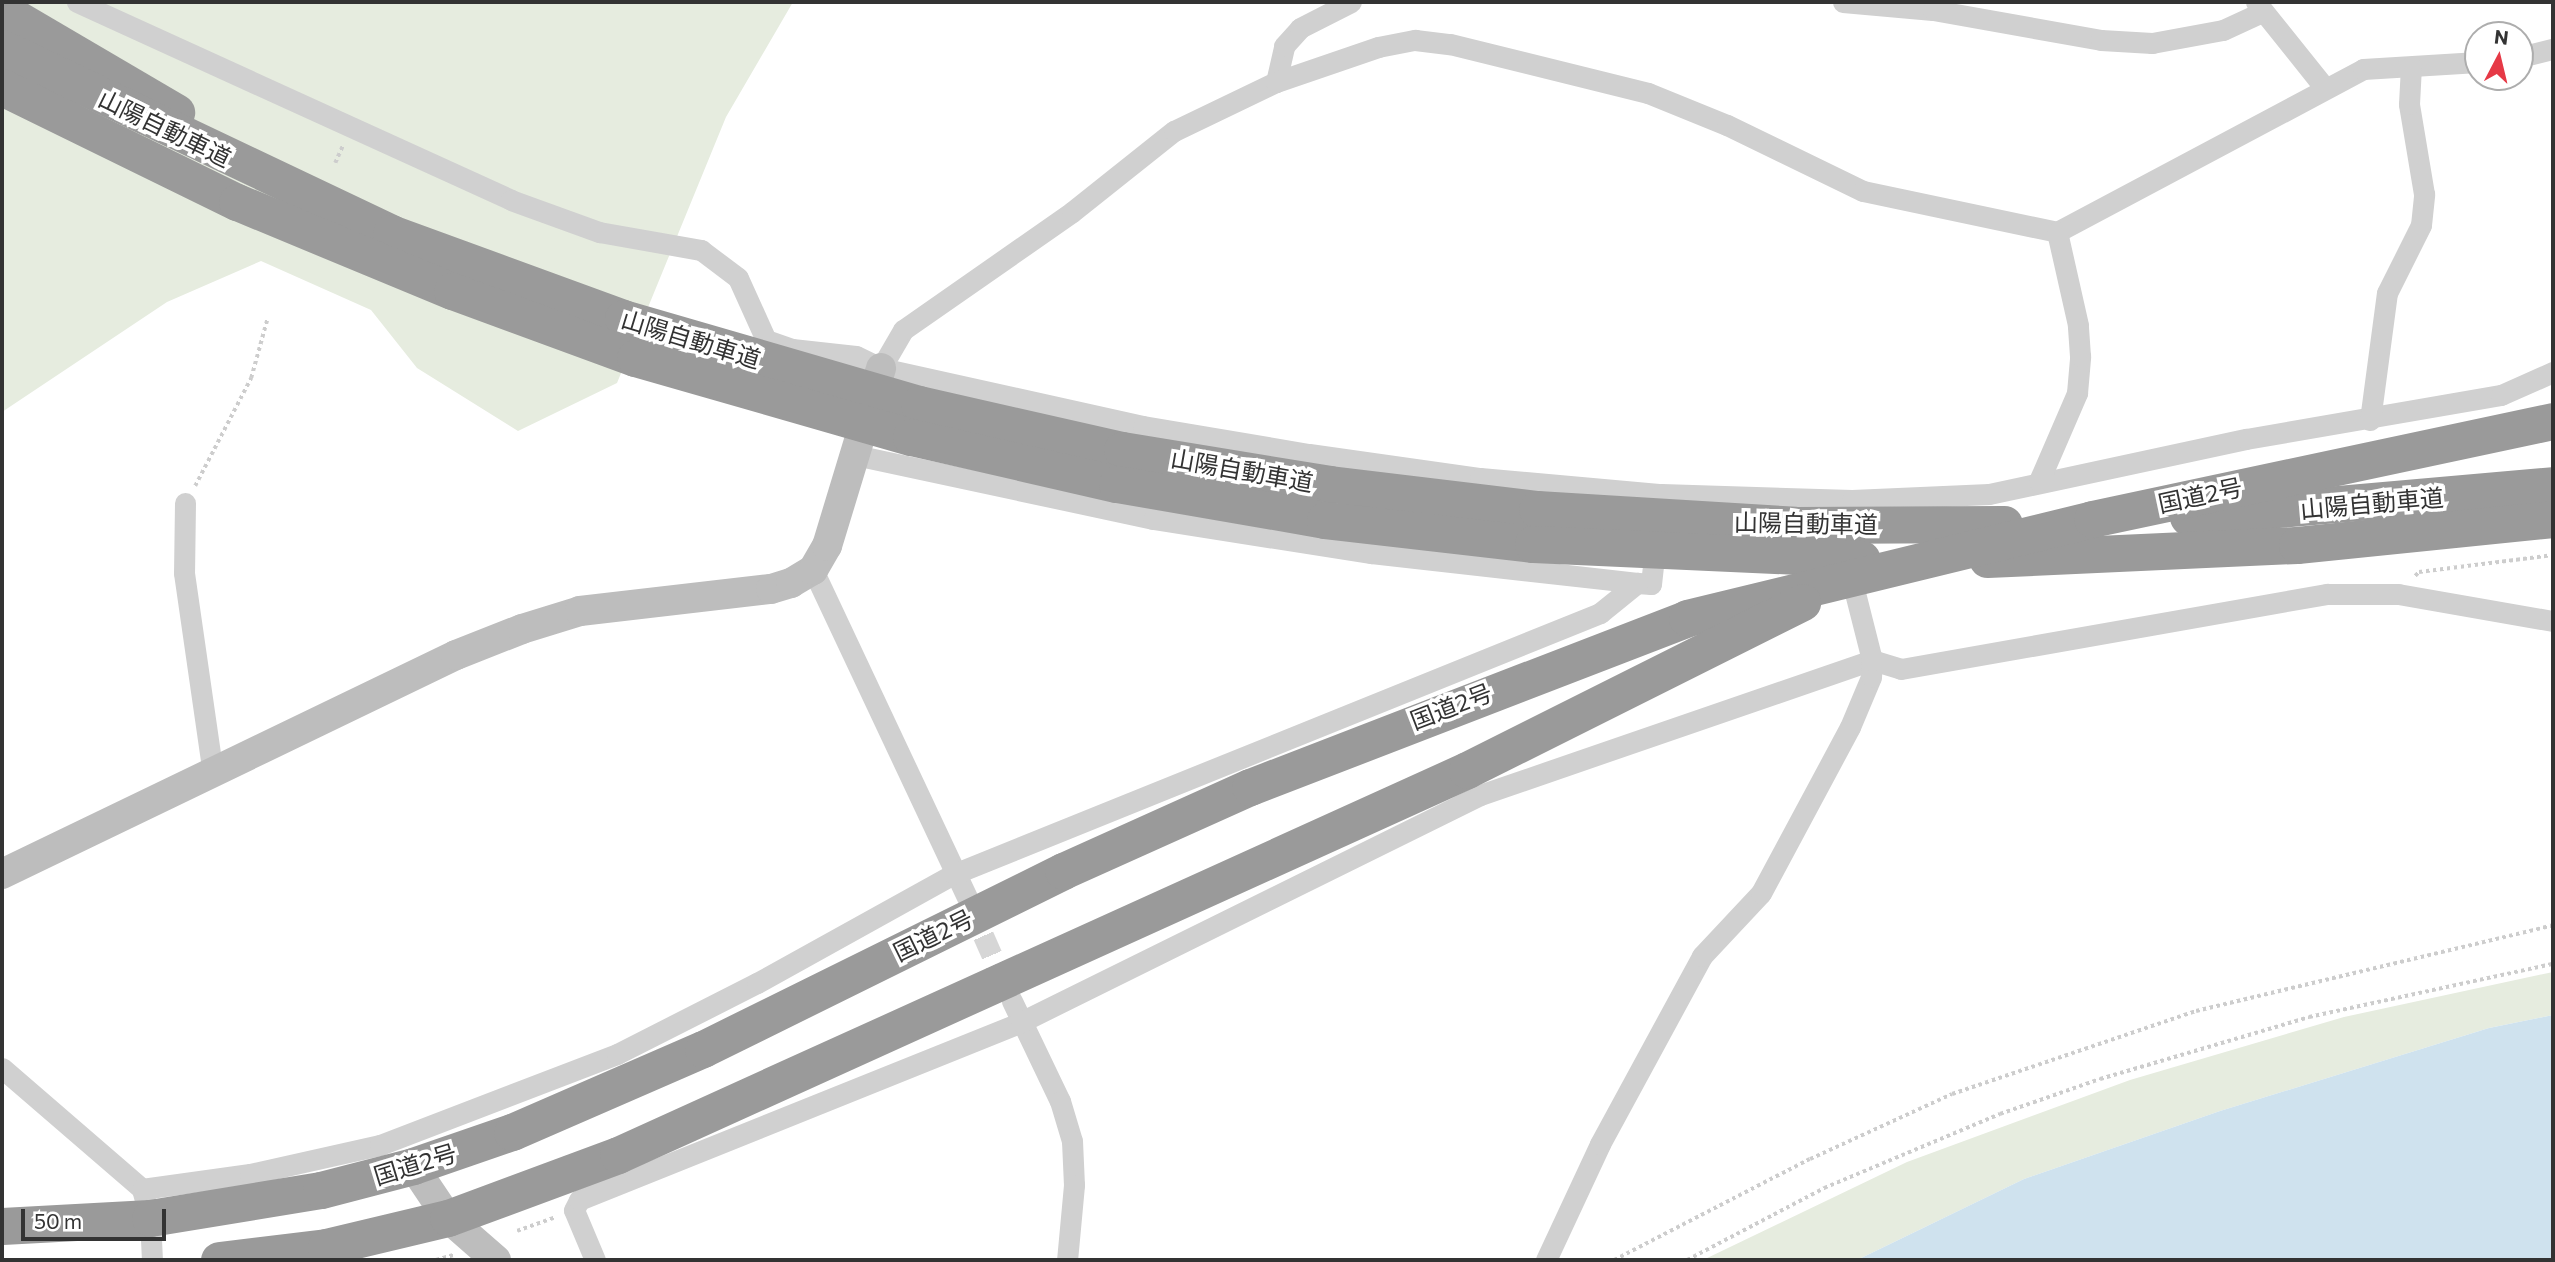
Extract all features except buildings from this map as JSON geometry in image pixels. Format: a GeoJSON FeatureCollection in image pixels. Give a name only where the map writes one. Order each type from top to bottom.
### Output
{"type":"FeatureCollection","features":[{"type":"Feature","properties":{"kind":"highway"},"geometry":{"type":"LineString","coordinates":[[2,10],[143,90],[312,198]]}},
{"type":"Feature","properties":{"kind":"highway","name":"山陽自動車道"},"geometry":{"type":"LineString","coordinates":[[2,48],[312,198],[391,233],[623,318],[919,404],[1122,450],[1330,484],[1538,509],[1795,525],[1994,525],[2189,517],[2553,485]]}},
{"type":"Feature","properties":{"kind":"highway","name":"山陽自動車道"},"geometry":{"type":"LineString","coordinates":[[2,89],[237,202],[452,291],[635,358],[786,405],[1117,484],[1325,520],[1533,544],[1797,559],[2064,558],[2297,545],[2553,519]]}},
{"type":"Feature","properties":{"kind":"highway","name":"国道2号"},"geometry":{"type":"LineString","coordinates":[[2,1226],[146,1203],[321,1191],[413,1166],[606,1094],[1063,872],[1250,787],[1687,618],[1849,576],[2092,519],[2545,419]]}},
{"type":"Feature","properties":{"kind":"highway","name":"国道2号"},"geometry":{"type":"LineString","coordinates":[[219,1260],[326,1247],[448,1218],[631,1149],[1454,776],[1849,576]]}},
{"type":"Feature","properties":{"kind":"street"},"geometry":{"type":"LineString","coordinates":[[77,2],[512,200],[599,232],[701,250],[738,278],[766,340],[792,349],[856,356],[881,368],[1143,426],[1309,454],[1480,478],[1661,494],[1852,500],[1989,495],[2039,481],[2246,439],[2370,420],[2501,395],[2553,372]]}},
{"type":"Feature","properties":{"kind":"street"},"geometry":{"type":"LineString","coordinates":[[1276,82],[1284,46],[1300,28],[1352,2]]}},
{"type":"Feature","properties":{"kind":"street"},"geometry":{"type":"LineString","coordinates":[[1843,2],[1933,10],[2101,40],[2152,43],[2223,30],[2259,7],[2325,88]]}},
{"type":"Feature","properties":{"kind":"street"},"geometry":{"type":"LineString","coordinates":[[2,874],[213,775],[456,655],[522,629],[580,611],[771,589],[813,570],[827,547],[881,368],[904,330],[1072,212],[1157,143],[1276,82],[1378,47],[1415,40],[1450,44],[1648,93],[1727,125],[1863,191],[2057,232],[2363,69],[2464,63]]}},
{"type":"Feature","properties":{"kind":"street"},"geometry":{"type":"LineString","coordinates":[[2534,54],[2553,49]]}},
{"type":"Feature","properties":{"kind":"street"},"geometry":{"type":"LineString","coordinates":[[2370,420],[2387,293],[2421,225],[2424,194],[2409,104],[2411,67]]}},
{"type":"Feature","properties":{"kind":"street"},"geometry":{"type":"LineString","coordinates":[[2039,481],[2064,430],[2077,393],[2079,368],[2078,325],[2057,232]]}},
{"type":"Feature","properties":{"kind":"street"},"geometry":{"type":"LineString","coordinates":[[855,455],[1153,519],[1371,553],[1651,584],[1661,494]]}},
{"type":"Feature","properties":{"kind":"street"},"geometry":{"type":"LineString","coordinates":[[1546,1260],[1600,1144],[1702,956],[1761,892],[1850,727],[1871,677],[1872,660],[1849,576],[1852,500]]}},
{"type":"Feature","properties":{"kind":"street"},"geometry":{"type":"LineString","coordinates":[[186,503],[184,573],[213,775]]}},
{"type":"Feature","properties":{"kind":"street"},"geometry":{"type":"LineString","coordinates":[[813,570],[967,898]]}},
{"type":"Feature","properties":{"kind":"street"},"geometry":{"type":"LineString","coordinates":[[146,1203],[250,1174],[328,1157],[452,1121],[617,1054],[757,984],[954,874],[1600,613],[1637,583]]}},
{"type":"Feature","properties":{"kind":"street"},"geometry":{"type":"LineString","coordinates":[[595,1260],[574,1210],[579,1200],[1021,1022],[1480,795],[1872,660],[1901,669],[2327,594],[2398,594],[2553,621]]}},
{"type":"Feature","properties":{"kind":"street"},"geometry":{"type":"LineString","coordinates":[[1012,1001],[1060,1101],[1072,1141],[1073,1185],[1067,1260]]}},
{"type":"Feature","properties":{"kind":"street"},"geometry":{"type":"LineString","coordinates":[[2,1068],[146,1203],[152,1260]]}},
{"type":"Feature","properties":{"kind":"street"},"geometry":{"type":"LineString","coordinates":[[413,1166],[448,1218],[496,1260]]}},
{"type":"Feature","properties":{"kind":"path"},"geometry":{"type":"LineString","coordinates":[[186,503],[251,378],[267,320]]}},
{"type":"Feature","properties":{"kind":"path"},"geometry":{"type":"LineString","coordinates":[[2398,594],[2419,572],[2553,555]]}},
{"type":"Feature","properties":{"kind":"path"},"geometry":{"type":"LineString","coordinates":[[1614,1260],[1810,1159],[1952,1094],[2196,1011],[2553,925]]}},
{"type":"Feature","properties":{"kind":"path"},"geometry":{"type":"LineString","coordinates":[[1687,1260],[1824,1188],[2000,1114],[2100,1079],[2308,1017],[2553,964]]}},
{"type":"Feature","properties":{"kind":"path"},"geometry":{"type":"LineString","coordinates":[[517,1231],[574,1210]]}},
{"type":"Feature","properties":{"kind":"path"},"geometry":{"type":"LineString","coordinates":[[436,1260],[456,1255]]}},
{"type":"Feature","properties":{"kind":"shaded area"},"geometry":{"type":"Polygon","coordinates":[[[17,2],[793,2],[726,117],[617,383],[518,431],[417,368],[371,310],[261,261],[167,302],[2,412],[2,15],[17,2]]]}},
{"type":"Feature","properties":{"kind":"shaded area"},"geometry":{"type":"Polygon","coordinates":[[[2553,972],[2553,1015],[2489,1028],[2220,1111],[2024,1179],[1857,1260],[1703,1260],[1907,1162],[2130,1080],[2344,1017],[2553,972]]]}},
{"type":"Feature","properties":{"kind":"water"},"geometry":{"type":"Polygon","coordinates":[[[2553,1015],[2553,1260],[1857,1260],[2024,1179],[2220,1111],[2489,1028],[2553,1015]]]}},
{"type":"Feature","properties":{"kind":"tunnel"},"geometry":{"type":"LineString","coordinates":[[971,907],[1007,989]]}}]}
